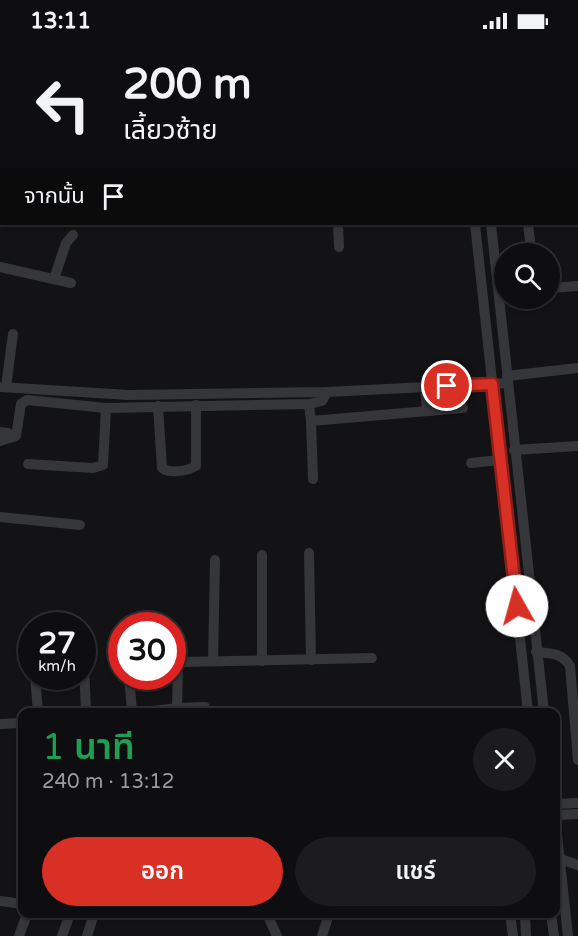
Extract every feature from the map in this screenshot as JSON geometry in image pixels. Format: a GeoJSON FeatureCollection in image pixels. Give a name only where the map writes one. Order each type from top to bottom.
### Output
{"type":"FeatureCollection","features":[{"type":"Feature","properties":{"kind":"street"},"geometry":{"type":"LineString","coordinates":[[338,225],[339,247]]}},
{"type":"Feature","properties":{"kind":"street"},"geometry":{"type":"LineString","coordinates":[[475,225],[500,382],[514,450],[544,708]]}},
{"type":"Feature","properties":{"kind":"street"},"geometry":{"type":"LineString","coordinates":[[491,225],[495,243]]}},
{"type":"Feature","properties":{"kind":"street"},"geometry":{"type":"LineString","coordinates":[[528,225],[530,243]]}},
{"type":"Feature","properties":{"kind":"street"},"geometry":{"type":"LineString","coordinates":[[54,279],[66,243],[73,235]]}},
{"type":"Feature","properties":{"kind":"street"},"geometry":{"type":"LineString","coordinates":[[0,267],[70,283]]}},
{"type":"Feature","properties":{"kind":"street"},"geometry":{"type":"LineString","coordinates":[[560,287],[578,286]]}},
{"type":"Feature","properties":{"kind":"street"},"geometry":{"type":"LineString","coordinates":[[501,309],[500,460],[528,708]]}},
{"type":"Feature","properties":{"kind":"street"},"geometry":{"type":"LineString","coordinates":[[14,334],[3,387],[129,395],[327,393],[500,382],[578,368]]}},
{"type":"Feature","properties":{"kind":"street"},"geometry":{"type":"LineString","coordinates":[[425,387],[427,411]]}},
{"type":"Feature","properties":{"kind":"street"},"geometry":{"type":"LineString","coordinates":[[0,441],[16,436],[21,404],[27,400],[106,408],[309,404],[322,401],[327,393]]}},
{"type":"Feature","properties":{"kind":"street"},"geometry":{"type":"LineString","coordinates":[[309,404],[313,479]]}},
{"type":"Feature","properties":{"kind":"street"},"geometry":{"type":"LineString","coordinates":[[158,406],[162,468],[166,471],[187,470],[196,466],[196,405]]}},
{"type":"Feature","properties":{"kind":"street"},"geometry":{"type":"LineString","coordinates":[[28,465],[93,468],[103,465],[106,408]]}},
{"type":"Feature","properties":{"kind":"street"},"geometry":{"type":"LineString","coordinates":[[311,421],[463,408]]}},
{"type":"Feature","properties":{"kind":"street"},"geometry":{"type":"LineString","coordinates":[[0,432],[12,436]]}},
{"type":"Feature","properties":{"kind":"street"},"geometry":{"type":"LineString","coordinates":[[514,450],[578,446]]}},
{"type":"Feature","properties":{"kind":"street"},"geometry":{"type":"LineString","coordinates":[[471,463],[500,460]]}},
{"type":"Feature","properties":{"kind":"street"},"geometry":{"type":"LineString","coordinates":[[0,517],[80,525]]}},
{"type":"Feature","properties":{"kind":"street"},"geometry":{"type":"LineString","coordinates":[[309,553],[311,660]]}},
{"type":"Feature","properties":{"kind":"street"},"geometry":{"type":"LineString","coordinates":[[262,555],[262,661]]}},
{"type":"Feature","properties":{"kind":"street"},"geometry":{"type":"LineString","coordinates":[[213,662],[214,560]]}},
{"type":"Feature","properties":{"kind":"street"},"geometry":{"type":"LineString","coordinates":[[537,652],[557,654],[565,658],[570,666],[578,760]]}},
{"type":"Feature","properties":{"kind":"street"},"geometry":{"type":"LineString","coordinates":[[205,707],[177,708],[178,666],[184,662],[372,658]]}},
{"type":"Feature","properties":{"kind":"street"},"geometry":{"type":"LineString","coordinates":[[36,690],[38,708]]}},
{"type":"Feature","properties":{"kind":"street"},"geometry":{"type":"LineString","coordinates":[[85,690],[86,708]]}},
{"type":"Feature","properties":{"kind":"street"},"geometry":{"type":"LineString","coordinates":[[130,690],[132,708]]}},
{"type":"Feature","properties":{"kind":"street"},"geometry":{"type":"LineString","coordinates":[[0,724],[18,723]]}},
{"type":"Feature","properties":{"kind":"street"},"geometry":{"type":"LineString","coordinates":[[560,804],[578,802]]}},
{"type":"Feature","properties":{"kind":"street"},"geometry":{"type":"LineString","coordinates":[[560,815],[578,814]]}},
{"type":"Feature","properties":{"kind":"street"},"geometry":{"type":"LineString","coordinates":[[568,936],[560,859],[578,865]]}},
{"type":"Feature","properties":{"kind":"street"},"geometry":{"type":"LineString","coordinates":[[0,901],[18,903]]}},
{"type":"Feature","properties":{"kind":"street"},"geometry":{"type":"LineString","coordinates":[[19,936],[26,918]]}},
{"type":"Feature","properties":{"kind":"street"},"geometry":{"type":"LineString","coordinates":[[62,936],[69,918]]}},
{"type":"Feature","properties":{"kind":"street"},"geometry":{"type":"LineString","coordinates":[[87,936],[95,918]]}},
{"type":"Feature","properties":{"kind":"street"},"geometry":{"type":"LineString","coordinates":[[269,918],[277,936]]}},
{"type":"Feature","properties":{"kind":"street"},"geometry":{"type":"LineString","coordinates":[[322,936],[328,918]]}},
{"type":"Feature","properties":{"kind":"street"},"geometry":{"type":"LineString","coordinates":[[511,918],[513,936]]}},
{"type":"Feature","properties":{"kind":"street"},"geometry":{"type":"LineString","coordinates":[[525,918],[526,936]]}},
{"type":"Feature","properties":{"kind":"street"},"geometry":{"type":"LineString","coordinates":[[552,918],[554,936]]}},
{"type":"Feature","properties":{"kind":"route"},"geometry":{"type":"LineString","coordinates":[[447,386],[492,384],[517,606]]}}]}
